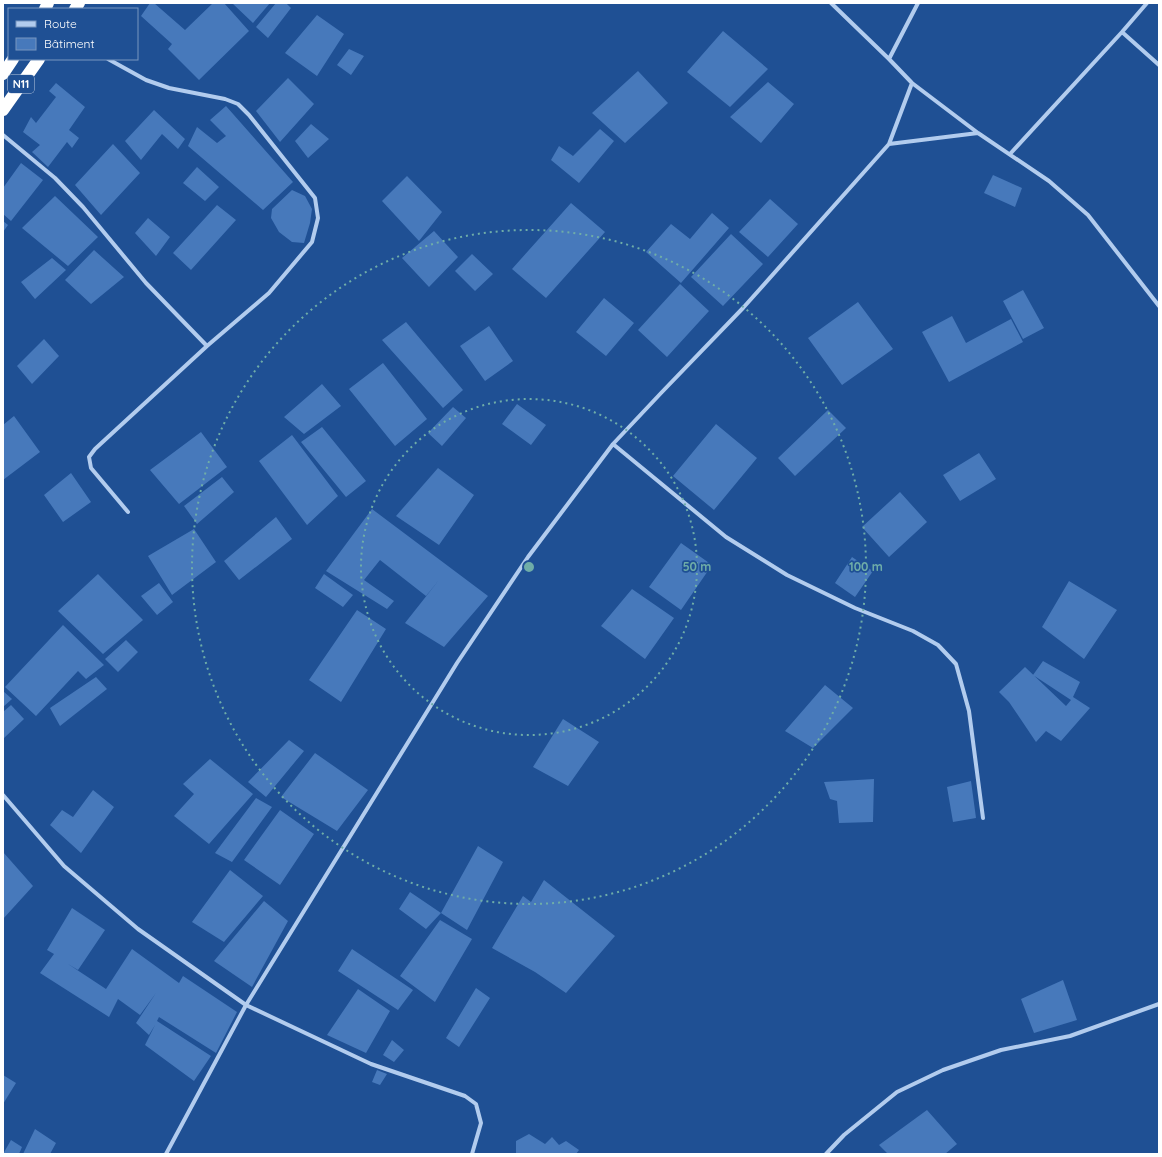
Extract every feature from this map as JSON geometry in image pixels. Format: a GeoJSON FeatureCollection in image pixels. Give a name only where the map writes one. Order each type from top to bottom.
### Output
{"type":"FeatureCollection","features":[{"type":"Feature","properties":{"kind":"highway","name":"N11"},"geometry":{"type":"LineString","coordinates":[[3,74],[12,60]]}},
{"type":"Feature","properties":{"kind":"highway","name":"N11"},"geometry":{"type":"LineString","coordinates":[[3,110],[38,60]]}},
{"type":"Feature","properties":{"kind":"street"},"geometry":{"type":"LineString","coordinates":[[830,3],[912,83],[978,133],[1049,181],[1088,215],[1159,306]]}},
{"type":"Feature","properties":{"kind":"street"},"geometry":{"type":"LineString","coordinates":[[889,59],[918,3]]}},
{"type":"Feature","properties":{"kind":"street"},"geometry":{"type":"LineString","coordinates":[[1010,154],[1147,3]]}},
{"type":"Feature","properties":{"kind":"street"},"geometry":{"type":"LineString","coordinates":[[1122,32],[1159,65]]}},
{"type":"Feature","properties":{"kind":"street"},"geometry":{"type":"LineString","coordinates":[[110,60],[146,80],[169,88],[225,99],[238,104],[249,115],[315,198],[318,218],[312,242],[269,293],[207,346],[95,449],[89,457],[91,468],[128,512]]}},
{"type":"Feature","properties":{"kind":"street"},"geometry":{"type":"LineString","coordinates":[[166,1154],[246,1005],[457,663],[528,557],[613,444],[743,308],[889,144],[912,83]]}},
{"type":"Feature","properties":{"kind":"street"},"geometry":{"type":"LineString","coordinates":[[889,144],[978,133]]}},
{"type":"Feature","properties":{"kind":"street"},"geometry":{"type":"LineString","coordinates":[[3,135],[55,178],[83,207],[146,283],[207,346]]}},
{"type":"Feature","properties":{"kind":"street"},"geometry":{"type":"LineString","coordinates":[[613,444],[733,542],[787,575],[855,608],[913,630],[938,645],[956,664],[963,690],[968,711],[983,818]]}},
{"type":"Feature","properties":{"kind":"street"},"geometry":{"type":"LineString","coordinates":[[3,795],[64,866],[138,929],[246,1005],[371,1064],[465,1096],[476,1104],[481,1123],[472,1154]]}},
{"type":"Feature","properties":{"kind":"street"},"geometry":{"type":"LineString","coordinates":[[826,1154],[844,1135],[897,1092],[942,1070],[1002,1050],[1070,1036],[1159,1004]]}},
{"type":"Feature","properties":{"kind":"building"},"geometry":{"type":"Polygon","coordinates":[[[150,3],[154,3],[185,30],[213,3],[224,3],[249,31],[199,80],[168,49],[172,44],[141,16],[150,3]]]}},
{"type":"Feature","properties":{"kind":"building"},"geometry":{"type":"Polygon","coordinates":[[[232,3],[270,3],[253,23],[232,3]]]}},
{"type":"Feature","properties":{"kind":"building"},"geometry":{"type":"Polygon","coordinates":[[[276,3],[286,3],[291,8],[268,38],[256,27],[276,3]]]}},
{"type":"Feature","properties":{"kind":"building"},"geometry":{"type":"Polygon","coordinates":[[[317,15],[344,34],[317,76],[285,53],[317,15]]]}},
{"type":"Feature","properties":{"kind":"building"},"geometry":{"type":"Polygon","coordinates":[[[723,31],[768,69],[730,107],[687,72],[723,31]]]}},
{"type":"Feature","properties":{"kind":"building"},"geometry":{"type":"Polygon","coordinates":[[[349,49],[364,56],[351,75],[337,65],[349,49]]]}},
{"type":"Feature","properties":{"kind":"building"},"geometry":{"type":"Polygon","coordinates":[[[638,71],[668,103],[625,143],[592,113],[638,71]]]}},
{"type":"Feature","properties":{"kind":"building"},"geometry":{"type":"Polygon","coordinates":[[[288,78],[314,104],[280,142],[256,111],[288,78]]]}},
{"type":"Feature","properties":{"kind":"building"},"geometry":{"type":"Polygon","coordinates":[[[768,82],[794,104],[761,143],[730,117],[768,82]]]}},
{"type":"Feature","properties":{"kind":"building"},"geometry":{"type":"Polygon","coordinates":[[[56,83],[85,107],[69,130],[79,138],[72,148],[67,142],[48,167],[32,152],[40,145],[23,132],[31,117],[36,123],[56,97],[49,91],[56,83]]]}},
{"type":"Feature","properties":{"kind":"building"},"geometry":{"type":"Polygon","coordinates":[[[226,106],[293,182],[263,210],[188,146],[197,127],[217,143],[226,136],[210,120],[226,106]]]}},
{"type":"Feature","properties":{"kind":"building"},"geometry":{"type":"Polygon","coordinates":[[[154,110],[185,139],[178,149],[162,134],[141,160],[125,141],[154,110]]]}},
{"type":"Feature","properties":{"kind":"building"},"geometry":{"type":"Polygon","coordinates":[[[311,124],[329,139],[308,158],[295,141],[311,124]]]}},
{"type":"Feature","properties":{"kind":"building"},"geometry":{"type":"Polygon","coordinates":[[[600,129],[614,141],[579,183],[551,160],[559,146],[573,156],[600,129]]]}},
{"type":"Feature","properties":{"kind":"building"},"geometry":{"type":"Polygon","coordinates":[[[113,144],[140,173],[101,215],[75,185],[113,144]]]}},
{"type":"Feature","properties":{"kind":"building"},"geometry":{"type":"Polygon","coordinates":[[[21,163],[43,180],[11,221],[3,214],[3,188],[21,163]]]}},
{"type":"Feature","properties":{"kind":"building"},"geometry":{"type":"Polygon","coordinates":[[[197,167],[219,187],[205,201],[183,183],[197,167]]]}},
{"type":"Feature","properties":{"kind":"building"},"geometry":{"type":"Polygon","coordinates":[[[993,175],[1022,188],[1015,207],[984,193],[993,175]]]}},
{"type":"Feature","properties":{"kind":"building"},"geometry":{"type":"Polygon","coordinates":[[[407,176],[442,212],[419,241],[382,201],[407,176]]]}},
{"type":"Feature","properties":{"kind":"building"},"geometry":{"type":"Polygon","coordinates":[[[292,190],[305,196],[312,209],[310,223],[304,243],[292,242],[279,232],[271,218],[272,209],[292,190]]]}},
{"type":"Feature","properties":{"kind":"building"},"geometry":{"type":"Polygon","coordinates":[[[55,196],[98,237],[68,266],[22,228],[55,196]]]}},
{"type":"Feature","properties":{"kind":"building"},"geometry":{"type":"Polygon","coordinates":[[[770,199],[798,224],[768,257],[739,232],[770,199]]]}},
{"type":"Feature","properties":{"kind":"building"},"geometry":{"type":"Polygon","coordinates":[[[571,203],[605,232],[546,298],[512,269],[571,203]]]}},
{"type":"Feature","properties":{"kind":"building"},"geometry":{"type":"Polygon","coordinates":[[[217,205],[236,220],[191,270],[173,253],[217,205]]]}},
{"type":"Feature","properties":{"kind":"building"},"geometry":{"type":"Polygon","coordinates":[[[712,213],[729,228],[681,283],[646,252],[671,224],[690,239],[712,213]]]}},
{"type":"Feature","properties":{"kind":"building"},"geometry":{"type":"Polygon","coordinates":[[[148,218],[170,237],[156,256],[135,233],[148,218]]]}},
{"type":"Feature","properties":{"kind":"building"},"geometry":{"type":"Polygon","coordinates":[[[3,221],[8,225],[3,232],[3,221]]]}},
{"type":"Feature","properties":{"kind":"building"},"geometry":{"type":"Polygon","coordinates":[[[434,231],[458,257],[429,287],[402,258],[434,231]]]}},
{"type":"Feature","properties":{"kind":"building"},"geometry":{"type":"Polygon","coordinates":[[[731,234],[763,264],[723,306],[691,277],[731,234]]]}},
{"type":"Feature","properties":{"kind":"building"},"geometry":{"type":"Polygon","coordinates":[[[94,250],[124,277],[91,304],[65,280],[94,250]]]}},
{"type":"Feature","properties":{"kind":"building"},"geometry":{"type":"Polygon","coordinates":[[[472,254],[493,274],[475,291],[455,271],[472,254]]]}},
{"type":"Feature","properties":{"kind":"building"},"geometry":{"type":"Polygon","coordinates":[[[52,258],[66,270],[35,299],[21,282],[52,258]]]}},
{"type":"Feature","properties":{"kind":"building"},"geometry":{"type":"Polygon","coordinates":[[[680,284],[709,311],[667,357],[638,330],[680,284]]]}},
{"type":"Feature","properties":{"kind":"building"},"geometry":{"type":"Polygon","coordinates":[[[1023,290],[1044,328],[1023,339],[1003,301],[1023,290]]]}},
{"type":"Feature","properties":{"kind":"building"},"geometry":{"type":"Polygon","coordinates":[[[604,298],[634,323],[606,356],[576,332],[604,298]]]}},
{"type":"Feature","properties":{"kind":"building"},"geometry":{"type":"Polygon","coordinates":[[[858,302],[893,349],[842,385],[808,338],[858,302]]]}},
{"type":"Feature","properties":{"kind":"building"},"geometry":{"type":"Polygon","coordinates":[[[952,316],[966,343],[1011,319],[1023,342],[949,382],[922,332],[952,316]]]}},
{"type":"Feature","properties":{"kind":"building"},"geometry":{"type":"Polygon","coordinates":[[[406,322],[463,390],[443,408],[382,340],[406,322]]]}},
{"type":"Feature","properties":{"kind":"building"},"geometry":{"type":"Polygon","coordinates":[[[489,326],[513,361],[485,381],[460,346],[489,326]]]}},
{"type":"Feature","properties":{"kind":"building"},"geometry":{"type":"Polygon","coordinates":[[[44,339],[59,356],[32,384],[17,366],[44,339]]]}},
{"type":"Feature","properties":{"kind":"building"},"geometry":{"type":"Polygon","coordinates":[[[383,363],[427,419],[395,446],[349,389],[383,363]]]}},
{"type":"Feature","properties":{"kind":"building"},"geometry":{"type":"Polygon","coordinates":[[[322,384],[341,406],[304,434],[284,417],[322,384]]]}},
{"type":"Feature","properties":{"kind":"building"},"geometry":{"type":"Polygon","coordinates":[[[517,404],[546,425],[531,445],[502,424],[517,404]]]}},
{"type":"Feature","properties":{"kind":"building"},"geometry":{"type":"Polygon","coordinates":[[[453,407],[466,418],[442,446],[428,433],[453,407]]]}},
{"type":"Feature","properties":{"kind":"building"},"geometry":{"type":"Polygon","coordinates":[[[828,410],[846,428],[795,476],[778,458],[828,410]]]}},
{"type":"Feature","properties":{"kind":"building"},"geometry":{"type":"Polygon","coordinates":[[[14,416],[40,452],[3,480],[3,425],[14,416]]]}},
{"type":"Feature","properties":{"kind":"building"},"geometry":{"type":"Polygon","coordinates":[[[716,424],[757,458],[714,510],[673,476],[716,424]]]}},
{"type":"Feature","properties":{"kind":"building"},"geometry":{"type":"Polygon","coordinates":[[[322,427],[366,481],[346,497],[301,442],[322,427]]]}},
{"type":"Feature","properties":{"kind":"building"},"geometry":{"type":"Polygon","coordinates":[[[201,432],[227,467],[179,504],[150,470],[201,432]]]}},
{"type":"Feature","properties":{"kind":"building"},"geometry":{"type":"Polygon","coordinates":[[[292,435],[338,496],[307,525],[259,461],[292,435]]]}},
{"type":"Feature","properties":{"kind":"building"},"geometry":{"type":"Polygon","coordinates":[[[979,453],[996,479],[960,501],[943,475],[979,453]]]}},
{"type":"Feature","properties":{"kind":"building"},"geometry":{"type":"Polygon","coordinates":[[[438,468],[474,495],[439,545],[396,516],[438,468]]]}},
{"type":"Feature","properties":{"kind":"building"},"geometry":{"type":"Polygon","coordinates":[[[71,473],[91,502],[63,522],[44,495],[71,473]]]}},
{"type":"Feature","properties":{"kind":"building"},"geometry":{"type":"Polygon","coordinates":[[[222,477],[234,492],[197,524],[184,506],[222,477]]]}},
{"type":"Feature","properties":{"kind":"building"},"geometry":{"type":"Polygon","coordinates":[[[900,492],[927,522],[889,557],[862,527],[900,492]]]}},
{"type":"Feature","properties":{"kind":"building"},"geometry":{"type":"Polygon","coordinates":[[[372,509],[488,596],[444,647],[405,623],[439,580],[426,596],[380,560],[364,580],[394,601],[387,609],[326,571],[372,509]]]}},
{"type":"Feature","properties":{"kind":"building"},"geometry":{"type":"Polygon","coordinates":[[[276,517],[292,539],[239,580],[224,561],[276,517]]]}},
{"type":"Feature","properties":{"kind":"building"},"geometry":{"type":"Polygon","coordinates":[[[194,529],[216,562],[172,595],[148,556],[194,529]]]}},
{"type":"Feature","properties":{"kind":"building"},"geometry":{"type":"Polygon","coordinates":[[[681,543],[712,565],[681,610],[649,587],[681,543]]]}},
{"type":"Feature","properties":{"kind":"building"},"geometry":{"type":"Polygon","coordinates":[[[852,557],[873,571],[855,597],[835,583],[852,557]]]}},
{"type":"Feature","properties":{"kind":"building"},"geometry":{"type":"Polygon","coordinates":[[[98,574],[143,620],[103,654],[58,611],[98,574]]]}},
{"type":"Feature","properties":{"kind":"building"},"geometry":{"type":"Polygon","coordinates":[[[324,574],[353,595],[343,607],[315,588],[324,574]]]}},
{"type":"Feature","properties":{"kind":"building"},"geometry":{"type":"Polygon","coordinates":[[[1069,581],[1117,610],[1084,659],[1042,627],[1069,581]]]}},
{"type":"Feature","properties":{"kind":"building"},"geometry":{"type":"Polygon","coordinates":[[[159,583],[173,602],[157,615],[141,596],[159,583]]]}},
{"type":"Feature","properties":{"kind":"building"},"geometry":{"type":"Polygon","coordinates":[[[632,589],[674,618],[645,659],[601,626],[632,589]]]}},
{"type":"Feature","properties":{"kind":"building"},"geometry":{"type":"Polygon","coordinates":[[[357,610],[386,629],[341,702],[309,680],[357,610]]]}},
{"type":"Feature","properties":{"kind":"building"},"geometry":{"type":"Polygon","coordinates":[[[63,625],[104,665],[86,679],[78,671],[36,716],[5,687],[63,625]]]}},
{"type":"Feature","properties":{"kind":"building"},"geometry":{"type":"Polygon","coordinates":[[[126,640],[138,652],[118,672],[105,659],[126,640]]]}},
{"type":"Feature","properties":{"kind":"building"},"geometry":{"type":"Polygon","coordinates":[[[1043,661],[1080,682],[1073,697],[1090,708],[1061,741],[1046,731],[1036,742],[1009,702],[999,692],[1025,667],[1033,675],[1043,661]],[[1034,676],[1066,706],[1071,700],[1034,676]]]}},
{"type":"Feature","properties":{"kind":"building"},"geometry":{"type":"Polygon","coordinates":[[[96,677],[107,689],[60,726],[50,708],[96,677]]]}},
{"type":"Feature","properties":{"kind":"building"},"geometry":{"type":"Polygon","coordinates":[[[825,685],[853,708],[813,748],[785,731],[825,685]]]}},
{"type":"Feature","properties":{"kind":"building"},"geometry":{"type":"Polygon","coordinates":[[[3,691],[12,699],[3,707],[3,691]]]}},
{"type":"Feature","properties":{"kind":"building"},"geometry":{"type":"Polygon","coordinates":[[[11,705],[24,719],[3,739],[3,712],[11,705]]]}},
{"type":"Feature","properties":{"kind":"building"},"geometry":{"type":"Polygon","coordinates":[[[563,719],[599,742],[568,786],[533,767],[563,719]]]}},
{"type":"Feature","properties":{"kind":"building"},"geometry":{"type":"Polygon","coordinates":[[[289,740],[304,751],[266,797],[248,782],[289,740]]]}},
{"type":"Feature","properties":{"kind":"building"},"geometry":{"type":"Polygon","coordinates":[[[315,753],[368,790],[337,831],[281,797],[315,753]]]}},
{"type":"Feature","properties":{"kind":"building"},"geometry":{"type":"Polygon","coordinates":[[[210,759],[253,794],[209,844],[174,816],[194,794],[183,784],[210,759]]]}},
{"type":"Feature","properties":{"kind":"building"},"geometry":{"type":"Polygon","coordinates":[[[874,779],[873,822],[839,823],[837,801],[830,799],[824,782],[874,779]]]}},
{"type":"Feature","properties":{"kind":"building"},"geometry":{"type":"Polygon","coordinates":[[[971,781],[976,818],[953,822],[947,787],[971,781]]]}},
{"type":"Feature","properties":{"kind":"building"},"geometry":{"type":"Polygon","coordinates":[[[93,790],[114,807],[81,853],[50,825],[62,810],[73,817],[93,790]]]}},
{"type":"Feature","properties":{"kind":"building"},"geometry":{"type":"Polygon","coordinates":[[[256,798],[272,807],[232,862],[215,853],[256,798]]]}},
{"type":"Feature","properties":{"kind":"building"},"geometry":{"type":"Polygon","coordinates":[[[280,810],[314,834],[280,885],[244,860],[280,810]]]}},
{"type":"Feature","properties":{"kind":"building"},"geometry":{"type":"Polygon","coordinates":[[[478,846],[503,862],[467,930],[441,913],[478,846]]]}},
{"type":"Feature","properties":{"kind":"building"},"geometry":{"type":"Polygon","coordinates":[[[3,852],[33,886],[3,919],[3,852]]]}},
{"type":"Feature","properties":{"kind":"building"},"geometry":{"type":"Polygon","coordinates":[[[230,870],[263,896],[224,942],[192,922],[230,870]]]}},
{"type":"Feature","properties":{"kind":"building"},"geometry":{"type":"Polygon","coordinates":[[[544,880],[615,936],[566,993],[535,972],[492,948],[523,896],[531,902],[544,880]]]}},
{"type":"Feature","properties":{"kind":"building"},"geometry":{"type":"Polygon","coordinates":[[[410,892],[441,913],[426,929],[399,909],[410,892]]]}},
{"type":"Feature","properties":{"kind":"building"},"geometry":{"type":"Polygon","coordinates":[[[264,901],[288,921],[252,987],[214,961],[264,901]]]}},
{"type":"Feature","properties":{"kind":"building"},"geometry":{"type":"Polygon","coordinates":[[[72,908],[105,930],[78,970],[68,964],[106,989],[132,949],[179,983],[183,976],[237,1012],[216,1053],[159,1017],[157,1021],[211,1056],[194,1081],[145,1045],[155,1025],[149,1035],[136,1023],[156,993],[140,1015],[118,999],[109,1017],[40,973],[54,954],[47,950],[72,908]]]}},
{"type":"Feature","properties":{"kind":"building"},"geometry":{"type":"Polygon","coordinates":[[[440,920],[472,939],[435,1002],[400,976],[440,920]]]}},
{"type":"Feature","properties":{"kind":"building"},"geometry":{"type":"Polygon","coordinates":[[[352,949],[413,990],[398,1010],[338,971],[352,949]]]}},
{"type":"Feature","properties":{"kind":"building"},"geometry":{"type":"Polygon","coordinates":[[[1063,980],[1077,1020],[1034,1033],[1021,999],[1063,980]]]}},
{"type":"Feature","properties":{"kind":"building"},"geometry":{"type":"Polygon","coordinates":[[[476,988],[490,998],[459,1047],[446,1038],[476,988]]]}},
{"type":"Feature","properties":{"kind":"building"},"geometry":{"type":"Polygon","coordinates":[[[358,989],[390,1011],[366,1053],[327,1035],[358,989]]]}},
{"type":"Feature","properties":{"kind":"building"},"geometry":{"type":"Polygon","coordinates":[[[392,1040],[404,1050],[394,1062],[383,1055],[392,1040]]]}},
{"type":"Feature","properties":{"kind":"building"},"geometry":{"type":"Polygon","coordinates":[[[377,1070],[387,1074],[380,1085],[372,1082],[377,1070]]]}},
{"type":"Feature","properties":{"kind":"building"},"geometry":{"type":"Polygon","coordinates":[[[3,1075],[16,1083],[3,1104],[3,1075]]]}},
{"type":"Feature","properties":{"kind":"building"},"geometry":{"type":"Polygon","coordinates":[[[927,1110],[957,1144],[945,1154],[888,1154],[879,1145],[927,1110]]]}},
{"type":"Feature","properties":{"kind":"building"},"geometry":{"type":"Polygon","coordinates":[[[35,1129],[56,1143],[50,1154],[23,1154],[35,1129]]]}},
{"type":"Feature","properties":{"kind":"building"},"geometry":{"type":"Polygon","coordinates":[[[529,1134],[545,1144],[552,1137],[559,1145],[566,1141],[579,1150],[576,1154],[516,1154],[516,1141],[529,1134]]]}},
{"type":"Feature","properties":{"kind":"building"},"geometry":{"type":"Polygon","coordinates":[[[11,1140],[22,1147],[19,1154],[3,1154],[11,1140]]]}}]}
